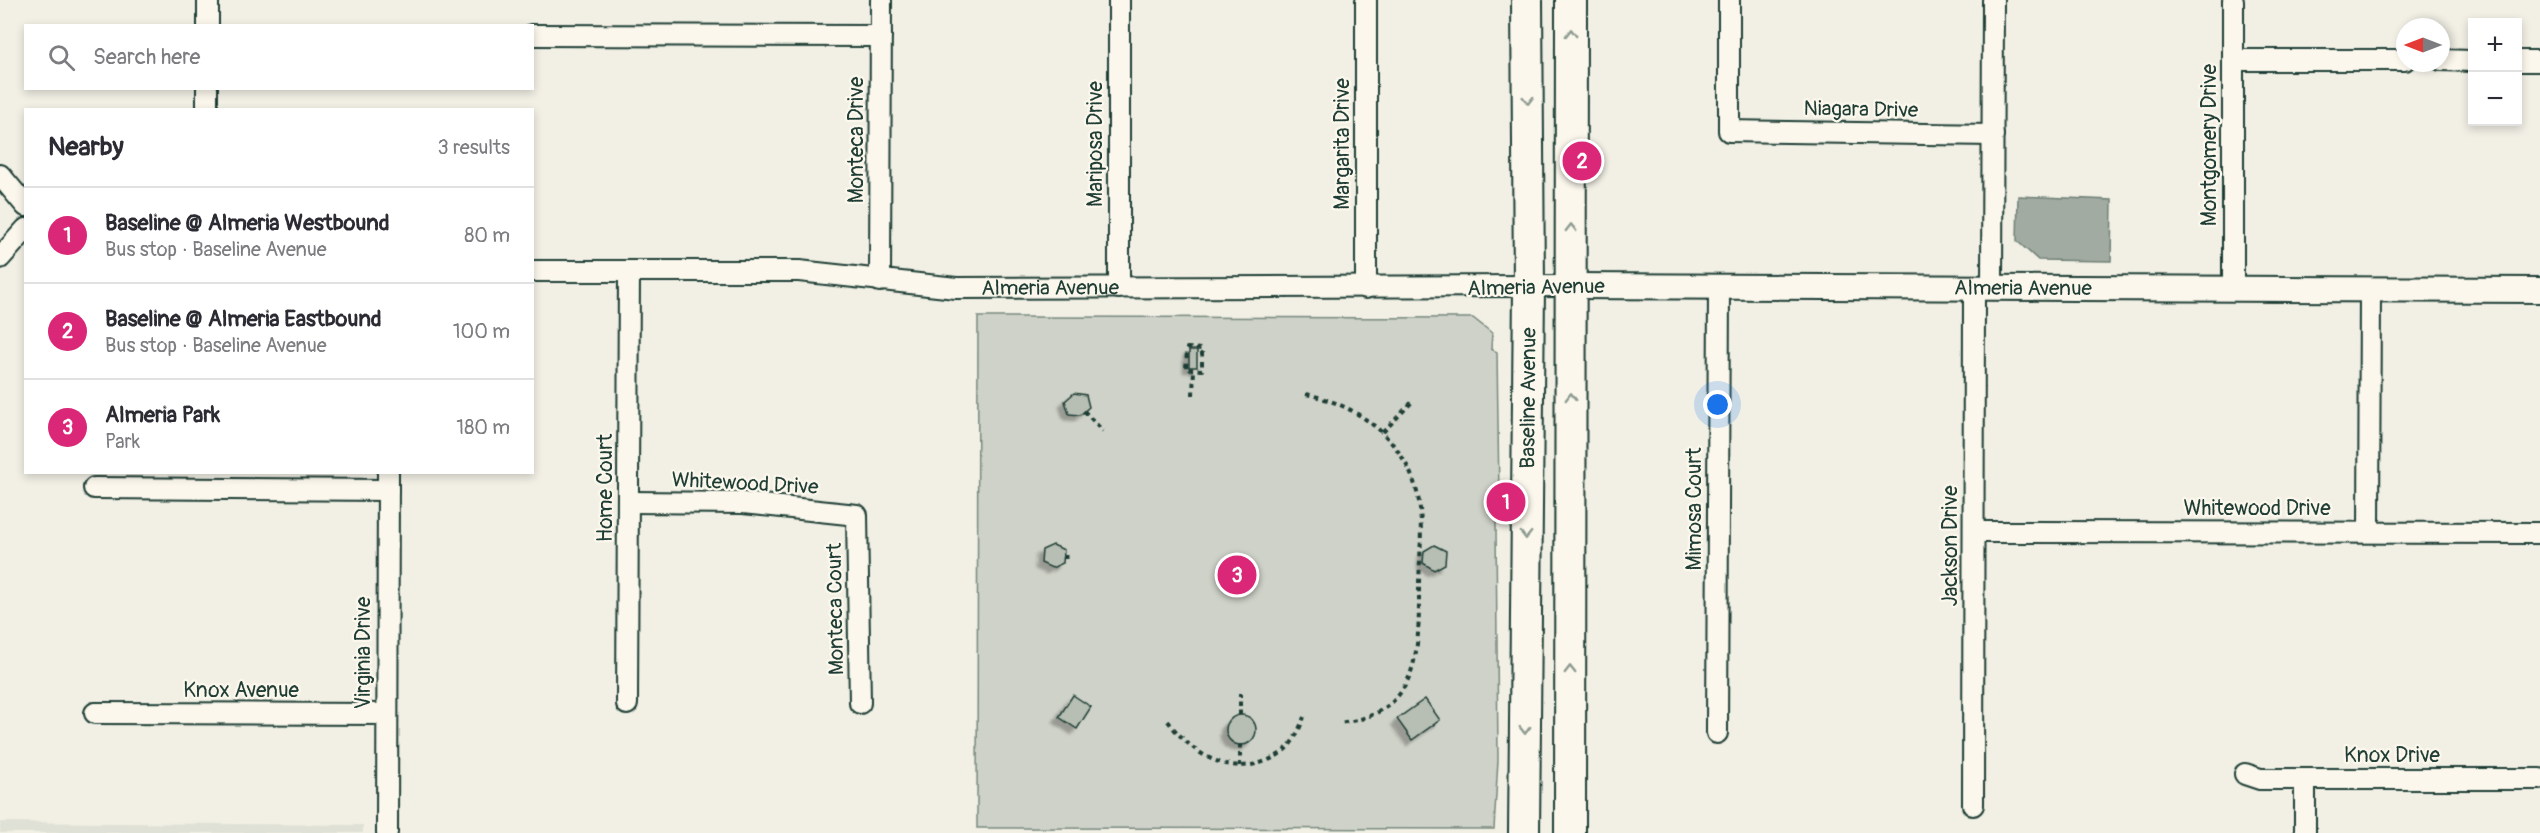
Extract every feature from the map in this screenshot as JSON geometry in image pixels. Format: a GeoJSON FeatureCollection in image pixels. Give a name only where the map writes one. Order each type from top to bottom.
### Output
{"type":"FeatureCollection","features":[{"type":"Feature","properties":{"kind":"main road","name":"Baseline Avenue"},"geometry":{"type":"LineString","coordinates":[[1524,833],[1529,287],[1527,0]]}},
{"type":"Feature","properties":{"kind":"main road","name":"Baseline Avenue"},"geometry":{"type":"LineString","coordinates":[[1570,833],[1571,0]]}},
{"type":"Feature","properties":{"kind":"street"},"geometry":{"type":"LineString","coordinates":[[207,24],[208,0]]}},
{"type":"Feature","properties":{"kind":"street","name":"Monteca Drive"},"geometry":{"type":"LineString","coordinates":[[880,281],[881,0]]}},
{"type":"Feature","properties":{"kind":"street","name":"Mariposa Drive"},"geometry":{"type":"LineString","coordinates":[[1119,0],[1119,288]]}},
{"type":"Feature","properties":{"kind":"street","name":"Margarita Drive"},"geometry":{"type":"LineString","coordinates":[[1366,0],[1366,288]]}},
{"type":"Feature","properties":{"kind":"street","name":"Niagara Drive"},"geometry":{"type":"LineString","coordinates":[[1729,0],[1729,131],[1993,135]]}},
{"type":"Feature","properties":{"kind":"street","name":"Jackson Drive"},"geometry":{"type":"LineString","coordinates":[[1973,805],[1974,531],[1983,287],[1993,135],[1993,0]]}},
{"type":"Feature","properties":{"kind":"street","name":"Montgomery Drive"},"geometry":{"type":"LineString","coordinates":[[2233,0],[2233,289]]}},
{"type":"Feature","properties":{"kind":"street"},"geometry":{"type":"LineString","coordinates":[[534,35],[881,36]]}},
{"type":"Feature","properties":{"kind":"street"},"geometry":{"type":"LineString","coordinates":[[2233,60],[2396,60]]}},
{"type":"Feature","properties":{"kind":"street"},"geometry":{"type":"LineString","coordinates":[[2450,60],[2468,60]]}},
{"type":"Feature","properties":{"kind":"street"},"geometry":{"type":"LineString","coordinates":[[2522,61],[2540,61]]}},
{"type":"Feature","properties":{"kind":"street"},"geometry":{"type":"LineString","coordinates":[[207,90],[207,108]]}},
{"type":"Feature","properties":{"kind":"street"},"geometry":{"type":"LineString","coordinates":[[0,175],[24,204]]}},
{"type":"Feature","properties":{"kind":"street"},"geometry":{"type":"LineString","coordinates":[[0,258],[24,231]]}},
{"type":"Feature","properties":{"kind":"street","name":"Almeria Avenue"},"geometry":{"type":"LineString","coordinates":[[534,271],[799,271],[956,288],[1719,286],[2540,290]]}},
{"type":"Feature","properties":{"kind":"street","name":"Home Court"},"geometry":{"type":"LineString","coordinates":[[627,704],[630,501],[629,272]]}},
{"type":"Feature","properties":{"kind":"street","name":"Mimosa Court"},"geometry":{"type":"LineString","coordinates":[[1717,733],[1719,286]]}},
{"type":"Feature","properties":{"kind":"street"},"geometry":{"type":"LineString","coordinates":[[2369,532],[2370,290]]}},
{"type":"Feature","properties":{"kind":"street"},"geometry":{"type":"LineString","coordinates":[[94,489],[388,481]]}},
{"type":"Feature","properties":{"kind":"street","name":"Virginia Drive"},"geometry":{"type":"LineString","coordinates":[[387,833],[388,481]]}},
{"type":"Feature","properties":{"kind":"street","name":"Whitewood Drive"},"geometry":{"type":"LineString","coordinates":[[630,501],[743,502],[857,515]]}},
{"type":"Feature","properties":{"kind":"street","name":"Monteca Court"},"geometry":{"type":"LineString","coordinates":[[857,515],[860,703]]}},
{"type":"Feature","properties":{"kind":"street","name":"Whitewood Drive"},"geometry":{"type":"LineString","coordinates":[[1974,531],[2540,533]]}},
{"type":"Feature","properties":{"kind":"street","name":"Knox Avenue"},"geometry":{"type":"LineString","coordinates":[[95,713],[386,714]]}},
{"type":"Feature","properties":{"kind":"street","name":"Knox Drive"},"geometry":{"type":"LineString","coordinates":[[2245,774],[2260,778],[2305,779],[2540,778]]}},
{"type":"Feature","properties":{"kind":"street"},"geometry":{"type":"LineString","coordinates":[[2305,779],[2305,833]]}},
{"type":"Feature","properties":{"kind":"path"},"geometry":{"type":"LineString","coordinates":[[1186,348],[1202,349],[1202,370],[1194,369],[1186,369],[1186,348]]}},
{"type":"Feature","properties":{"kind":"path"},"geometry":{"type":"LineString","coordinates":[[1193,395],[1194,369]]}},
{"type":"Feature","properties":{"kind":"path"},"geometry":{"type":"LineString","coordinates":[[1306,394],[1326,398],[1358,412],[1383,432],[1408,467],[1420,509],[1419,633],[1414,671],[1395,700],[1384,708],[1356,721],[1338,723]]}},
{"type":"Feature","properties":{"kind":"path"},"geometry":{"type":"LineString","coordinates":[[1383,432],[1414,400]]}},
{"type":"Feature","properties":{"kind":"path"},"geometry":{"type":"LineString","coordinates":[[1084,411],[1103,431]]}},
{"type":"Feature","properties":{"kind":"path"},"geometry":{"type":"LineString","coordinates":[[1240,693],[1240,715]]}},
{"type":"Feature","properties":{"kind":"path"},"geometry":{"type":"LineString","coordinates":[[1168,721],[1183,740],[1205,757],[1219,763],[1240,766],[1265,762],[1284,751],[1292,744],[1305,717]]}},
{"type":"Feature","properties":{"kind":"path"},"geometry":{"type":"LineString","coordinates":[[1240,744],[1240,766]]}},
{"type":"Feature","properties":{"kind":"shaded area"},"geometry":{"type":"Polygon","coordinates":[[[2018,196],[2112,200],[2111,261],[2038,260],[2017,241],[2018,196]]]}},
{"type":"Feature","properties":{"kind":"shaded area"},"geometry":{"type":"Polygon","coordinates":[[[978,317],[1473,318],[1492,333],[1491,349],[1497,352],[1499,497],[1496,525],[1498,760],[1494,829],[977,828],[978,317]]]}},
{"type":"Feature","properties":{"kind":"shaded area"},"geometry":{"type":"Polygon","coordinates":[[[0,822],[363,825],[363,833],[0,833],[0,822]]]}},
{"type":"Feature","properties":{"kind":"building"},"geometry":{"type":"Polygon","coordinates":[[[1189,350],[1197,350],[1197,367],[1189,367],[1189,350]]]}},
{"type":"Feature","properties":{"kind":"building"},"geometry":{"type":"Polygon","coordinates":[[[1074,393],[1086,395],[1089,407],[1080,415],[1069,414],[1065,401],[1074,393]]]}},
{"type":"Feature","properties":{"kind":"building"},"geometry":{"type":"Polygon","coordinates":[[[1053,545],[1064,550],[1063,563],[1052,568],[1041,563],[1042,550],[1053,545]]]}},
{"type":"Feature","properties":{"kind":"building"},"geometry":{"type":"Polygon","coordinates":[[[1434,545],[1446,551],[1445,564],[1434,570],[1423,563],[1424,551],[1434,545]]]}},
{"type":"Feature","properties":{"kind":"building"},"geometry":{"type":"Polygon","coordinates":[[[1073,695],[1091,707],[1077,729],[1059,717],[1073,695]]]}},
{"type":"Feature","properties":{"kind":"building"},"geometry":{"type":"Polygon","coordinates":[[[1425,699],[1440,720],[1412,740],[1397,719],[1425,699]]]}},
{"type":"Feature","properties":{"kind":"building"},"geometry":{"type":"Polygon","coordinates":[[[1241,715],[1252,719],[1256,730],[1252,741],[1241,745],[1230,741],[1226,730],[1230,719],[1241,715]]]}},
{"type":"Feature","properties":{"kind":"place","name":"Baseline @ Almeria Eastbound"},"geometry":{"type":"Point","coordinates":[1582,161]}},
{"type":"Feature","properties":{"kind":"place","name":"Baseline @ Almeria Westbound"},"geometry":{"type":"Point","coordinates":[1506,502]}},
{"type":"Feature","properties":{"kind":"place","name":"Almeria Park"},"geometry":{"type":"Point","coordinates":[1237,575]}}]}
